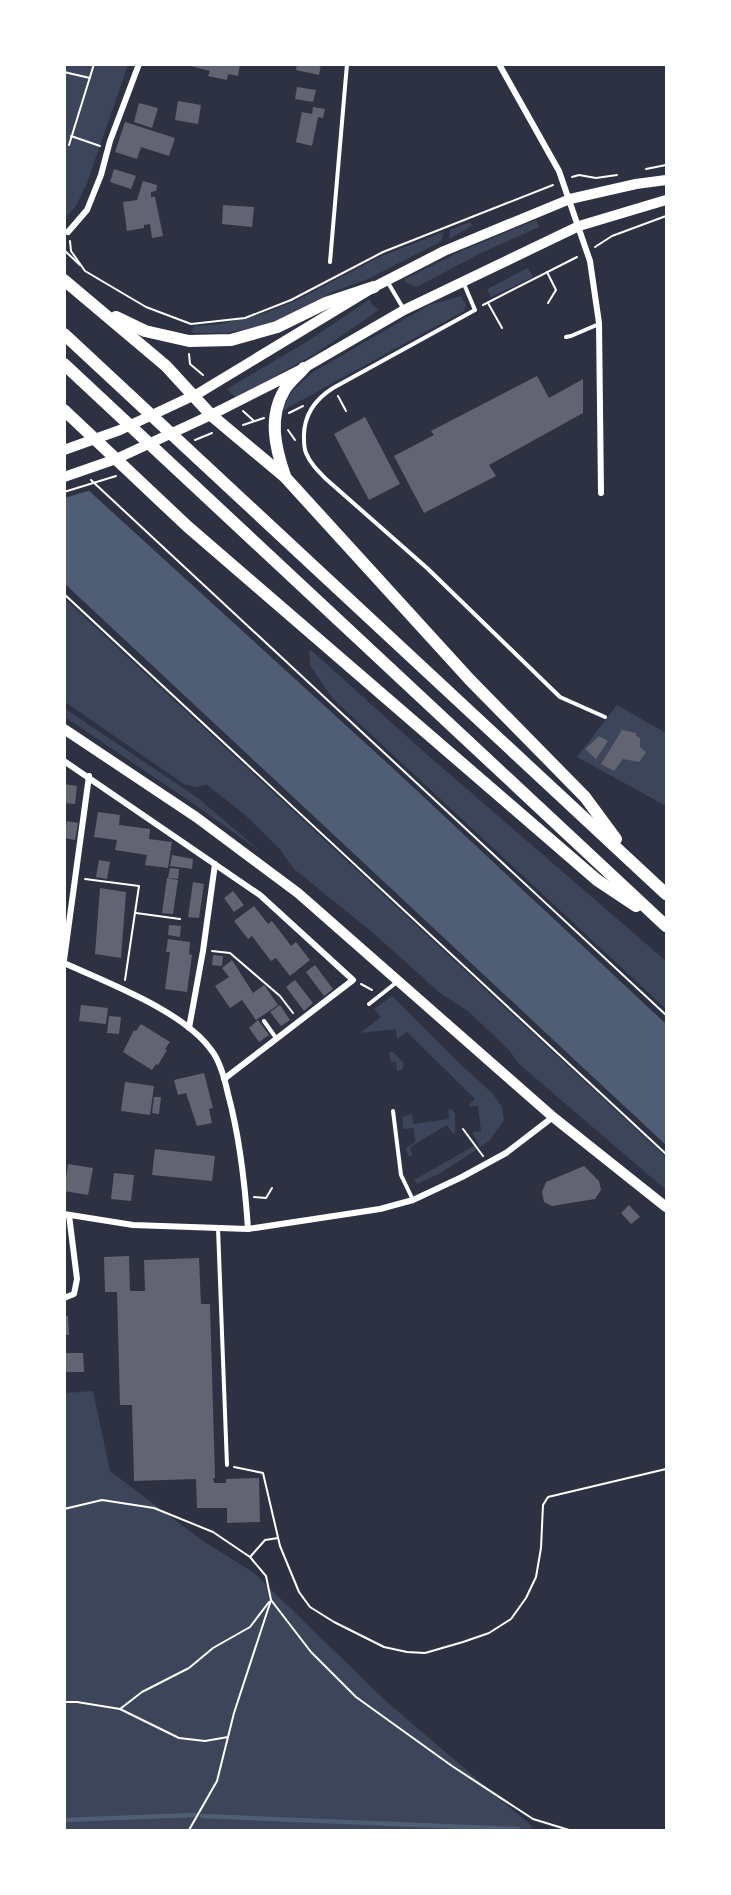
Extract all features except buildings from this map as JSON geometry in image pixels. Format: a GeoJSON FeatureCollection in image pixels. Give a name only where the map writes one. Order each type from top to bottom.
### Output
{"type":"FeatureCollection","features":[{"type":"Feature","properties":{"kind":"highway"},"geometry":{"type":"LineString","coordinates":[[64,280],[166,366],[195,394],[212,415],[285,477],[470,680],[585,797],[634,864]]}},
{"type":"Feature","properties":{"kind":"highway"},"geometry":{"type":"LineString","coordinates":[[99,309],[145,331],[189,341],[231,340],[277,327],[326,303],[374,287]]}},
{"type":"Feature","properties":{"kind":"highway"},"geometry":{"type":"LineString","coordinates":[[64,334],[666,894]]}},
{"type":"Feature","properties":{"kind":"highway"},"geometry":{"type":"LineString","coordinates":[[64,364],[666,926]]}},
{"type":"Feature","properties":{"kind":"highway"},"geometry":{"type":"LineString","coordinates":[[285,477],[277,451],[275,416],[285,389],[304,368]]}},
{"type":"Feature","properties":{"kind":"highway"},"geometry":{"type":"LineString","coordinates":[[64,410],[188,526],[597,880],[666,926]]}},
{"type":"Feature","properties":{"kind":"main road"},"geometry":{"type":"LineString","coordinates":[[64,450],[147,418],[195,394],[374,287],[444,251],[570,199],[636,184],[666,180]]}},
{"type":"Feature","properties":{"kind":"main road"},"geometry":{"type":"LineString","coordinates":[[64,477],[116,459],[212,415],[304,368],[404,310],[579,226],[666,200]]}},
{"type":"Feature","properties":{"kind":"main road"},"geometry":{"type":"LineString","coordinates":[[64,729],[196,818],[298,893],[553,1117],[666,1207]]}},
{"type":"Feature","properties":{"kind":"street"},"geometry":{"type":"LineString","coordinates":[[68,232],[87,210],[139,64]]}},
{"type":"Feature","properties":{"kind":"street"},"geometry":{"type":"LineString","coordinates":[[499,64],[559,171],[590,261],[599,323],[601,493]]}},
{"type":"Feature","properties":{"kind":"street"},"geometry":{"type":"LineString","coordinates":[[64,761],[260,895],[353,980],[224,1078]]}},
{"type":"Feature","properties":{"kind":"street"},"geometry":{"type":"LineString","coordinates":[[89,776],[64,961],[161,1009],[189,1028],[213,1052],[224,1078],[236,1123],[248,1229]]}},
{"type":"Feature","properties":{"kind":"street"},"geometry":{"type":"LineString","coordinates":[[189,1028],[215,864]]}},
{"type":"Feature","properties":{"kind":"street"},"geometry":{"type":"LineString","coordinates":[[64,1298],[74,1294],[77,1279],[67,1215],[133,1225],[248,1229],[380,1209],[413,1200],[488,1163],[506,1153],[553,1117]]}},
{"type":"Feature","properties":{"kind":"lane"},"geometry":{"type":"LineString","coordinates":[[330,262],[347,64]]}},
{"type":"Feature","properties":{"kind":"lane"},"geometry":{"type":"LineString","coordinates":[[386,281],[404,310]]}},
{"type":"Feature","properties":{"kind":"lane"},"geometry":{"type":"LineString","coordinates":[[462,281],[475,310],[333,388],[317,400],[307,414],[304,450],[313,466],[326,479],[428,568],[560,697],[605,717]]}},
{"type":"Feature","properties":{"kind":"lane"},"geometry":{"type":"LineString","coordinates":[[566,337],[599,323]]}},
{"type":"Feature","properties":{"kind":"lane"},"geometry":{"type":"LineString","coordinates":[[369,1004],[398,980]]}},
{"type":"Feature","properties":{"kind":"lane"},"geometry":{"type":"LineString","coordinates":[[264,1021],[276,1038]]}},
{"type":"Feature","properties":{"kind":"lane"},"geometry":{"type":"LineString","coordinates":[[393,1111],[401,1175],[413,1200]]}},
{"type":"Feature","properties":{"kind":"lane"},"geometry":{"type":"LineString","coordinates":[[218,1228],[227,1466]]}},
{"type":"Feature","properties":{"kind":"path"},"geometry":{"type":"LineString","coordinates":[[69,145],[94,64]]}},
{"type":"Feature","properties":{"kind":"path"},"geometry":{"type":"LineString","coordinates":[[64,72],[90,78]]}},
{"type":"Feature","properties":{"kind":"path"},"geometry":{"type":"LineString","coordinates":[[71,136],[108,148]]}},
{"type":"Feature","properties":{"kind":"path"},"geometry":{"type":"LineString","coordinates":[[643,170],[666,165]]}},
{"type":"Feature","properties":{"kind":"path"},"geometry":{"type":"LineString","coordinates":[[579,175],[596,178],[620,174]]}},
{"type":"Feature","properties":{"kind":"path"},"geometry":{"type":"LineString","coordinates":[[64,250],[85,271],[146,307],[191,324],[245,318],[291,300],[383,252],[541,189]]}},
{"type":"Feature","properties":{"kind":"path"},"geometry":{"type":"LineString","coordinates":[[599,245],[612,236],[666,216]]}},
{"type":"Feature","properties":{"kind":"path"},"geometry":{"type":"LineString","coordinates":[[68,232],[71,251],[85,271]]}},
{"type":"Feature","properties":{"kind":"path"},"geometry":{"type":"LineString","coordinates":[[475,310],[570,260]]}},
{"type":"Feature","properties":{"kind":"path"},"geometry":{"type":"LineString","coordinates":[[546,272],[556,290],[548,303]]}},
{"type":"Feature","properties":{"kind":"path"},"geometry":{"type":"LineString","coordinates":[[488,303],[502,328]]}},
{"type":"Feature","properties":{"kind":"path"},"geometry":{"type":"LineString","coordinates":[[189,348],[190,364],[202,374]]}},
{"type":"Feature","properties":{"kind":"path"},"geometry":{"type":"LineString","coordinates":[[333,388],[346,411]]}},
{"type":"Feature","properties":{"kind":"path"},"geometry":{"type":"LineString","coordinates":[[282,416],[317,400]]}},
{"type":"Feature","properties":{"kind":"path"},"geometry":{"type":"LineString","coordinates":[[246,414],[254,421]]}},
{"type":"Feature","properties":{"kind":"path"},"geometry":{"type":"LineString","coordinates":[[241,426],[269,416]]}},
{"type":"Feature","properties":{"kind":"path"},"geometry":{"type":"LineString","coordinates":[[284,423],[299,447],[304,450]]}},
{"type":"Feature","properties":{"kind":"path"},"geometry":{"type":"LineString","coordinates":[[64,492],[113,478]]}},
{"type":"Feature","properties":{"kind":"path"},"geometry":{"type":"LineString","coordinates":[[91,480],[666,1015]]}},
{"type":"Feature","properties":{"kind":"path"},"geometry":{"type":"LineString","coordinates":[[64,594],[666,1154]]}},
{"type":"Feature","properties":{"kind":"path"},"geometry":{"type":"LineString","coordinates":[[76,878],[139,886],[124,991]]}},
{"type":"Feature","properties":{"kind":"path"},"geometry":{"type":"LineString","coordinates":[[136,913],[180,919]]}},
{"type":"Feature","properties":{"kind":"path"},"geometry":{"type":"LineString","coordinates":[[203,951],[230,953],[280,996],[298,1021]]}},
{"type":"Feature","properties":{"kind":"path"},"geometry":{"type":"LineString","coordinates":[[353,980],[380,995]]}},
{"type":"Feature","properties":{"kind":"path"},"geometry":{"type":"LineString","coordinates":[[464,1129],[488,1163]]}},
{"type":"Feature","properties":{"kind":"path"},"geometry":{"type":"LineString","coordinates":[[246,1197],[266,1198],[273,1188]]}},
{"type":"Feature","properties":{"kind":"path"},"geometry":{"type":"LineString","coordinates":[[227,1466],[263,1473],[278,1538],[299,1592],[310,1606],[334,1622],[384,1647],[425,1653],[489,1633],[511,1619],[526,1598],[536,1577],[541,1548],[543,1505],[548,1497],[666,1469]]}},
{"type":"Feature","properties":{"kind":"path"},"geometry":{"type":"LineString","coordinates":[[64,1509],[102,1500],[154,1508],[213,1532],[250,1557],[266,1576],[271,1600],[311,1652],[356,1697],[452,1766],[533,1819],[569,1830]]}},
{"type":"Feature","properties":{"kind":"path"},"geometry":{"type":"LineString","coordinates":[[250,1557],[265,1540],[278,1538]]}},
{"type":"Feature","properties":{"kind":"path"},"geometry":{"type":"LineString","coordinates":[[120,1709],[142,1692],[189,1668],[213,1648],[250,1627],[271,1600]]}},
{"type":"Feature","properties":{"kind":"path"},"geometry":{"type":"LineString","coordinates":[[189,1830],[218,1781],[228,1737],[271,1600]]}},
{"type":"Feature","properties":{"kind":"path"},"geometry":{"type":"LineString","coordinates":[[64,1702],[120,1709],[179,1738],[205,1741],[228,1737]]}},
{"type":"Feature","properties":{"kind":"shaded area"},"geometry":{"type":"Polygon","coordinates":[[[64,65],[128,65],[87,183],[76,206],[65,219],[64,65]]]}},
{"type":"Feature","properties":{"kind":"shaded area"},"geometry":{"type":"Polygon","coordinates":[[[536,220],[539,227],[481,253],[417,287],[405,282],[405,279],[461,251],[536,220]]]}},
{"type":"Feature","properties":{"kind":"shaded area"},"geometry":{"type":"Polygon","coordinates":[[[470,222],[472,226],[449,239],[450,230],[470,222]]]}},
{"type":"Feature","properties":{"kind":"shaded area"},"geometry":{"type":"Polygon","coordinates":[[[443,232],[442,241],[368,279],[335,291],[266,325],[228,333],[192,333],[193,326],[220,324],[265,313],[297,300],[379,257],[443,232]]]}},
{"type":"Feature","properties":{"kind":"shaded area"},"geometry":{"type":"Polygon","coordinates":[[[528,268],[533,277],[491,297],[487,289],[528,268]]]}},
{"type":"Feature","properties":{"kind":"shaded area"},"geometry":{"type":"Polygon","coordinates":[[[461,296],[466,305],[464,311],[282,411],[292,391],[313,372],[429,305],[461,296]]]}},
{"type":"Feature","properties":{"kind":"shaded area"},"geometry":{"type":"Polygon","coordinates":[[[370,299],[371,304],[379,310],[315,354],[236,398],[227,389],[308,341],[370,299]]]}},
{"type":"Feature","properties":{"kind":"shaded area"},"geometry":{"type":"Polygon","coordinates":[[[64,468],[397,772],[666,1024],[666,1145],[65,584],[64,468]]]}},
{"type":"Feature","properties":{"kind":"shaded area"},"geometry":{"type":"Polygon","coordinates":[[[64,598],[666,1157],[666,1190],[519,1064],[509,1050],[468,1011],[440,993],[372,932],[294,869],[279,848],[244,814],[207,785],[196,787],[184,784],[65,702],[64,598]]]}},
{"type":"Feature","properties":{"kind":"shaded area"},"geometry":{"type":"Polygon","coordinates":[[[311,650],[423,751],[666,961],[666,1009],[332,698],[310,665],[311,650]]]}},
{"type":"Feature","properties":{"kind":"shaded area"},"geometry":{"type":"Polygon","coordinates":[[[617,705],[666,733],[666,806],[577,757],[617,705]]]}},
{"type":"Feature","properties":{"kind":"shaded area"},"geometry":{"type":"Polygon","coordinates":[[[64,708],[198,798],[260,851],[65,717],[64,708]]]}},
{"type":"Feature","properties":{"kind":"shaded area"},"geometry":{"type":"Polygon","coordinates":[[[392,996],[493,1094],[502,1107],[504,1120],[490,1140],[480,1147],[472,1132],[481,1131],[478,1106],[468,1106],[475,1099],[407,1032],[397,1039],[396,1029],[360,1033],[381,1017],[374,1009],[392,996]]]}},
{"type":"Feature","properties":{"kind":"shaded area"},"geometry":{"type":"Polygon","coordinates":[[[389,1052],[393,1052],[404,1063],[402,1070],[397,1071],[396,1062],[391,1062],[389,1052]]]}},
{"type":"Feature","properties":{"kind":"shaded area"},"geometry":{"type":"Polygon","coordinates":[[[448,1109],[455,1113],[455,1132],[453,1134],[447,1125],[410,1147],[413,1156],[408,1156],[406,1148],[415,1142],[414,1128],[403,1129],[402,1117],[412,1114],[413,1124],[449,1119],[448,1109]]]}},
{"type":"Feature","properties":{"kind":"shaded area"},"geometry":{"type":"Polygon","coordinates":[[[474,1146],[476,1150],[439,1174],[417,1184],[414,1180],[474,1146]]]}},
{"type":"Feature","properties":{"kind":"shaded area"},"geometry":{"type":"Polygon","coordinates":[[[93,1391],[110,1471],[203,1541],[253,1572],[388,1703],[532,1826],[531,1830],[65,1830],[65,1393],[93,1391]]]}},
{"type":"Feature","properties":{"kind":"pier"},"geometry":{"type":"Polygon","coordinates":[[[64,465],[67,466],[92,490],[64,498],[64,465]]]}},
{"type":"Feature","properties":{"kind":"waterway"},"geometry":{"type":"LineString","coordinates":[[64,1820],[194,1815]]}},
{"type":"Feature","properties":{"kind":"waterway"},"geometry":{"type":"LineString","coordinates":[[202,1816],[518,1829]]}}]}
